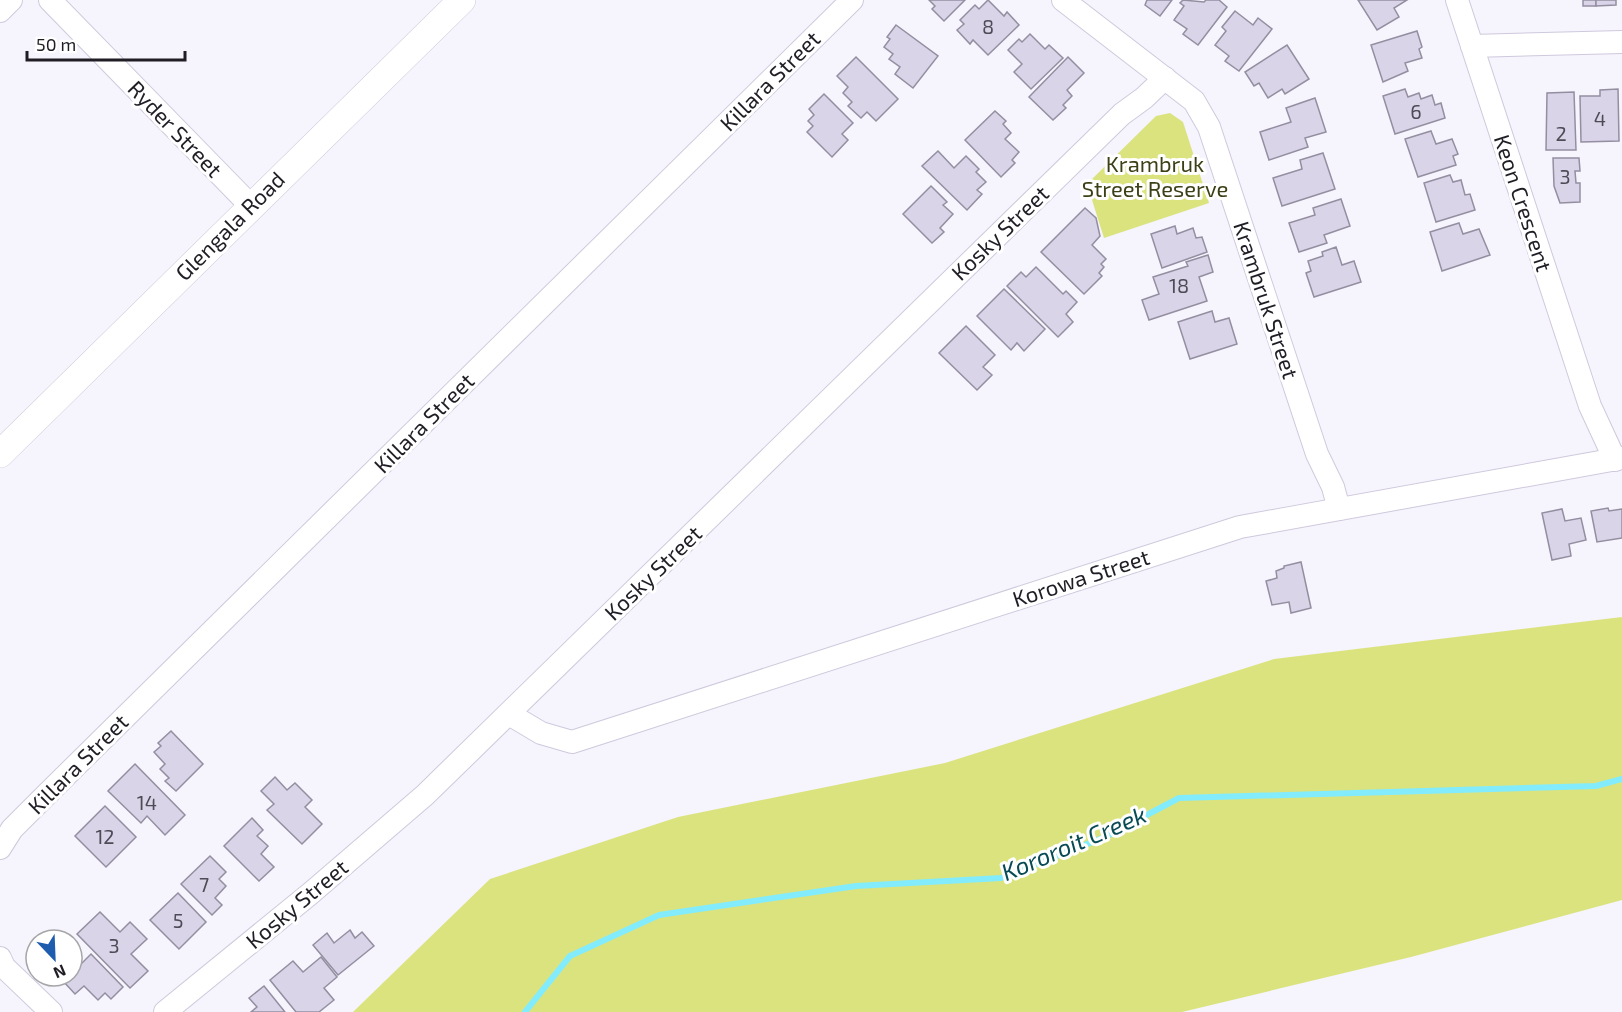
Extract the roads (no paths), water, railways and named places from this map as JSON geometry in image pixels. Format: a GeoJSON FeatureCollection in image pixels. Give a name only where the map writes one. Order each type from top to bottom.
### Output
{"type":"FeatureCollection","features":[{"type":"Feature","properties":{"kind":"street"},"geometry":{"type":"LineString","coordinates":[[0,11],[11,0]]}},
{"type":"Feature","properties":{"kind":"street","name":"Ryder Street"},"geometry":{"type":"LineString","coordinates":[[50,0],[251,206]]}},
{"type":"Feature","properties":{"kind":"street","name":"Glengala Road"},"geometry":{"type":"LineString","coordinates":[[0,454],[462,0]]}},
{"type":"Feature","properties":{"kind":"street","name":"Killara Street"},"geometry":{"type":"LineString","coordinates":[[0,848],[12,829],[48,793],[852,0]]}},
{"type":"Feature","properties":{"kind":"street","name":"Krambruk Street"},"geometry":{"type":"LineString","coordinates":[[1063,0],[1194,101],[1209,127],[1317,454],[1330,510]]}},
{"type":"Feature","properties":{"kind":"street","name":"Keon Crescent"},"geometry":{"type":"LineString","coordinates":[[1457,0],[1590,406],[1611,460]]}},
{"type":"Feature","properties":{"kind":"street"},"geometry":{"type":"LineString","coordinates":[[1472,46],[1622,42]]}},
{"type":"Feature","properties":{"kind":"street","name":"Kosky Street"},"geometry":{"type":"LineString","coordinates":[[165,1012],[311,893],[425,795],[1122,114],[1160,74]]}},
{"type":"Feature","properties":{"kind":"street","name":"Korowa Street"},"geometry":{"type":"LineString","coordinates":[[516,707],[541,734],[560,740],[584,739],[1240,526],[1611,460]]}},
{"type":"Feature","properties":{"kind":"street"},"geometry":{"type":"LineString","coordinates":[[4,973],[51,1012]]}},
{"type":"Feature","properties":{"kind":"waterway","name":"Kororoit Creek"},"geometry":{"type":"LineString","coordinates":[[525,1012],[570,956],[659,915],[856,886],[1001,878],[1105,837],[1179,798],[1596,786],[1622,779]]}},
{"type":"Feature","properties":{"kind":"park label","name":"Krambruk Street Reserve"},"geometry":{"type":"Point","coordinates":[1155,176]}}]}
